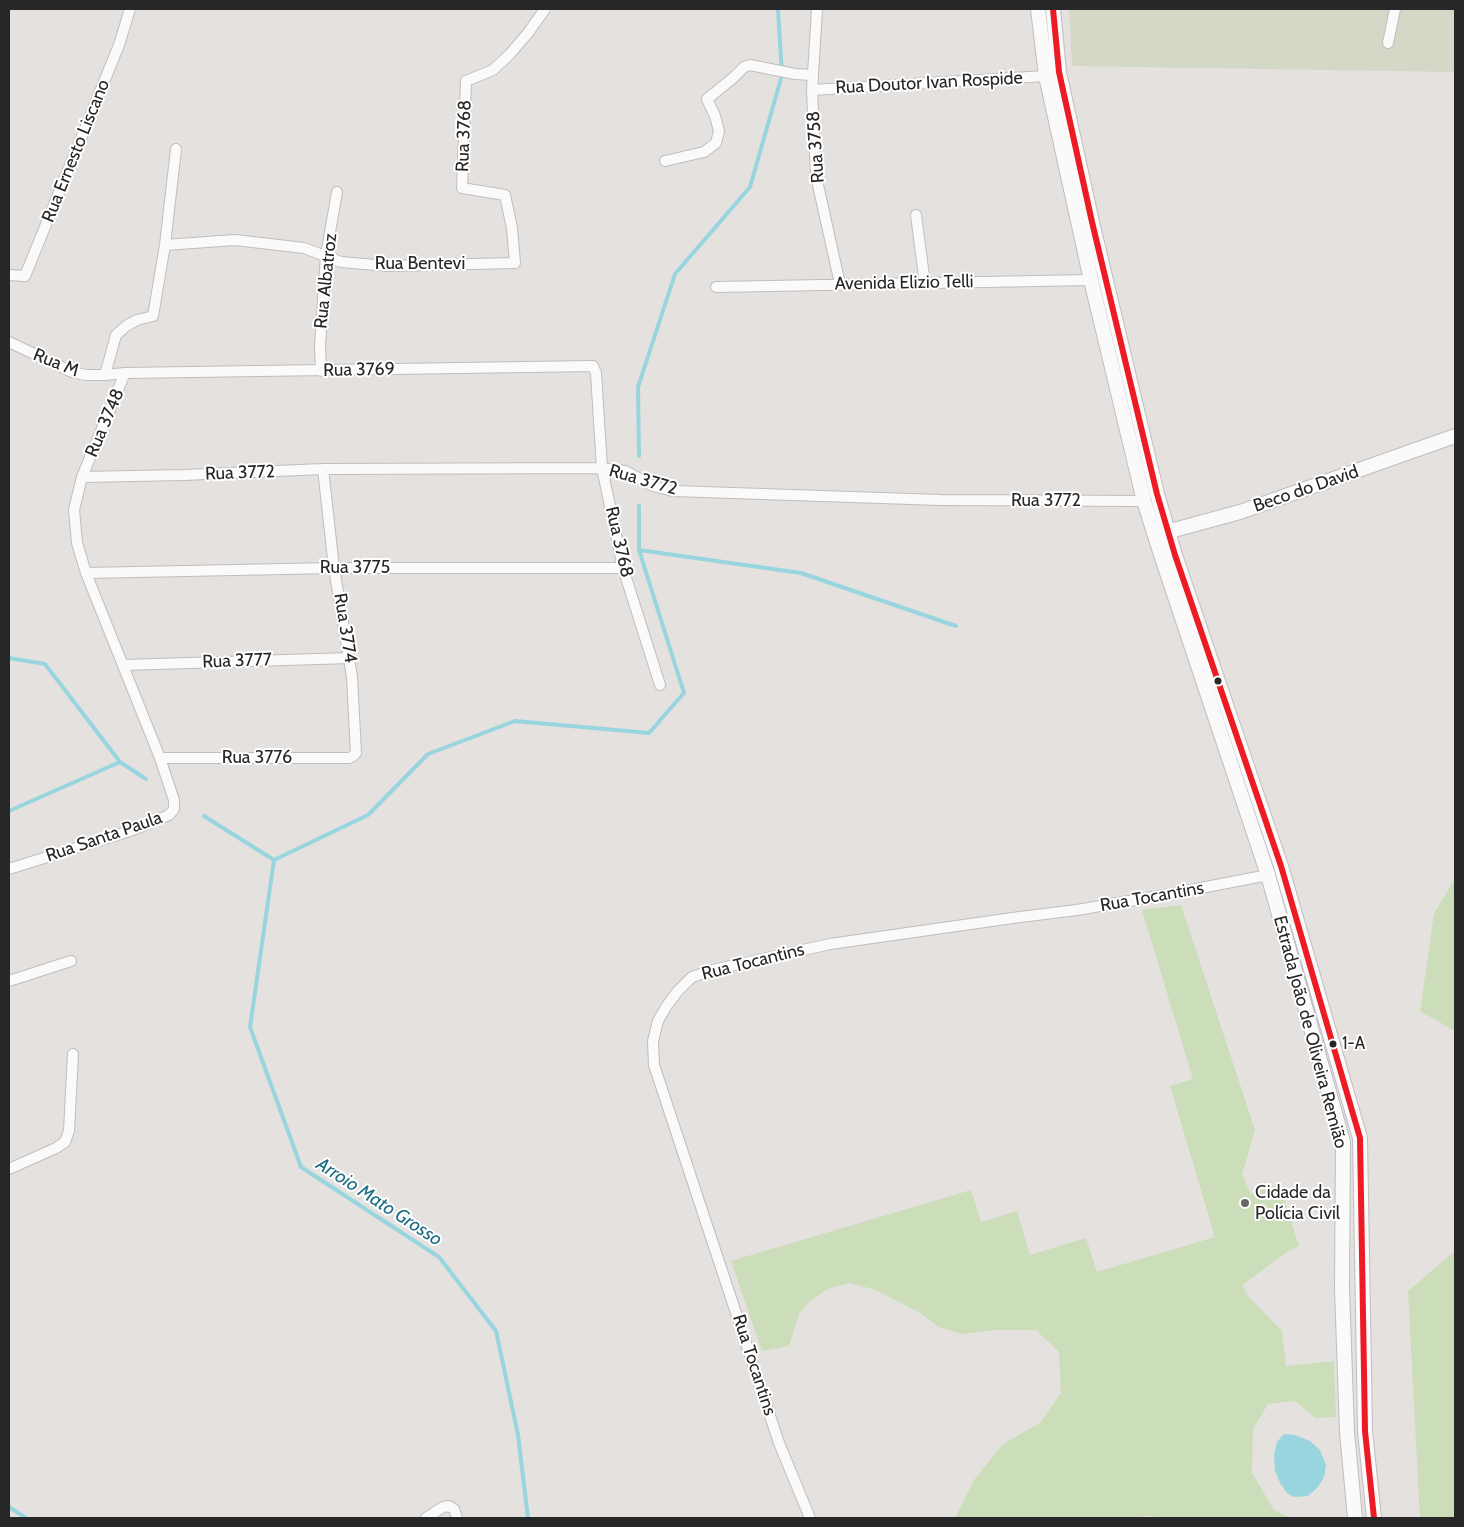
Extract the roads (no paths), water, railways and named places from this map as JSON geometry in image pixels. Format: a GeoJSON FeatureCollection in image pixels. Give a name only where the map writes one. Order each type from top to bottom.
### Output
{"type":"FeatureCollection","features":[{"type":"Feature","properties":{"kind":"main road","name":"Estrada João de Oliveira Remião"},"geometry":{"type":"LineString","coordinates":[[1038,9],[1046,76],[1091,280],[1144,501],[1161,533],[1281,866],[1360,1138],[1366,1431],[1374,1518]]}},
{"type":"Feature","properties":{"kind":"main road","name":"Estrada João de Oliveira Remião"},"geometry":{"type":"LineString","coordinates":[[1052,9],[1059,72],[1092,222],[1157,494],[1161,533],[1268,875],[1343,1142],[1342,1289],[1347,1432],[1356,1518]]}},
{"type":"Feature","properties":{"kind":"main road","name":"Beco do David"},"geometry":{"type":"LineString","coordinates":[[1161,533],[1240,512],[1455,436]]}},
{"type":"Feature","properties":{"kind":"street","name":"Rua Ernesto Liscano"},"geometry":{"type":"LineString","coordinates":[[9,275],[25,276],[119,45],[130,9]]}},
{"type":"Feature","properties":{"kind":"street","name":"Rua 3768"},"geometry":{"type":"LineString","coordinates":[[515,263],[512,228],[505,195],[462,188],[466,81],[493,70],[528,33],[545,9]]}},
{"type":"Feature","properties":{"kind":"street","name":"Rua 3758"},"geometry":{"type":"LineString","coordinates":[[818,9],[812,90],[816,176],[840,284]]}},
{"type":"Feature","properties":{"kind":"street"},"geometry":{"type":"LineString","coordinates":[[1388,43],[1395,9]]}},
{"type":"Feature","properties":{"kind":"street"},"geometry":{"type":"LineString","coordinates":[[665,161],[704,152],[716,143],[719,131],[715,116],[707,99],[744,67],[750,66],[795,74],[813,75]]}},
{"type":"Feature","properties":{"kind":"street","name":"Rua Doutor Ivan Rospide"},"geometry":{"type":"LineString","coordinates":[[812,90],[1046,76]]}},
{"type":"Feature","properties":{"kind":"street","name":"Rua 3748"},"geometry":{"type":"LineString","coordinates":[[150,729],[86,573],[77,543],[74,510],[82,477],[125,373],[105,375],[116,335],[126,326],[137,320],[153,316],[165,245],[176,149]]}},
{"type":"Feature","properties":{"kind":"street","name":"Rua Albatroz"},"geometry":{"type":"LineString","coordinates":[[321,370],[320,344],[326,255],[337,192]]}},
{"type":"Feature","properties":{"kind":"street"},"geometry":{"type":"LineString","coordinates":[[916,216],[925,284]]}},
{"type":"Feature","properties":{"kind":"street","name":"Rua Bentevi"},"geometry":{"type":"LineString","coordinates":[[165,245],[235,240],[304,248],[342,262],[387,266],[515,263]]}},
{"type":"Feature","properties":{"kind":"street","name":"Avenida Elizio Telli"},"geometry":{"type":"LineString","coordinates":[[716,287],[1091,280]]}},
{"type":"Feature","properties":{"kind":"street","name":"Rua M"},"geometry":{"type":"LineString","coordinates":[[9,342],[72,372],[86,375],[105,375]]}},
{"type":"Feature","properties":{"kind":"street","name":"Rua 3768"},"geometry":{"type":"LineString","coordinates":[[593,366],[596,373],[602,468],[623,568],[660,685]]}},
{"type":"Feature","properties":{"kind":"street","name":"Rua 3769"},"geometry":{"type":"LineString","coordinates":[[125,373],[593,366]]}},
{"type":"Feature","properties":{"kind":"street","name":"Rua 3772"},"geometry":{"type":"LineString","coordinates":[[82,477],[323,469],[602,468],[625,471],[653,486],[673,491],[941,500],[1144,501]]}},
{"type":"Feature","properties":{"kind":"street","name":"Rua 3774"},"geometry":{"type":"LineString","coordinates":[[323,469],[334,568],[352,677],[356,753],[353,756]]}},
{"type":"Feature","properties":{"kind":"street","name":"Rua 3775"},"geometry":{"type":"LineString","coordinates":[[86,573],[334,568],[623,568]]}},
{"type":"Feature","properties":{"kind":"street","name":"Rua 3777"},"geometry":{"type":"LineString","coordinates":[[124,665],[350,658]]}},
{"type":"Feature","properties":{"kind":"street","name":"Rua Santa Paula"},"geometry":{"type":"LineString","coordinates":[[9,869],[133,830],[169,815],[174,809],[174,800],[150,729]]}},
{"type":"Feature","properties":{"kind":"street","name":"Rua 3776"},"geometry":{"type":"LineString","coordinates":[[160,758],[349,758],[353,756]]}},
{"type":"Feature","properties":{"kind":"street","name":"Rua Tocantins"},"geometry":{"type":"LineString","coordinates":[[810,1518],[780,1443],[654,1064],[653,1041],[658,1021],[666,1007],[677,992],[692,977],[713,970],[810,948],[1077,910],[1268,875]]}},
{"type":"Feature","properties":{"kind":"street"},"geometry":{"type":"LineString","coordinates":[[9,980],[71,961]]}},
{"type":"Feature","properties":{"kind":"street"},"geometry":{"type":"LineString","coordinates":[[9,1170],[65,1142],[69,1131],[73,1054]]}},
{"type":"Feature","properties":{"kind":"street"},"geometry":{"type":"LineString","coordinates":[[426,1518],[443,1507],[449,1506],[454,1509],[457,1518]]}},
{"type":"Feature","properties":{"kind":"water"},"geometry":{"type":"Polygon","coordinates":[[[1284,1434],[1295,1435],[1310,1441],[1320,1450],[1326,1465],[1324,1477],[1318,1487],[1308,1496],[1294,1497],[1287,1493],[1275,1471],[1274,1455],[1277,1442],[1284,1434]]]}},
{"type":"Feature","properties":{"kind":"waterway"},"geometry":{"type":"LineString","coordinates":[[639,456],[638,387],[675,274],[750,187],[782,75],[778,9]]}},
{"type":"Feature","properties":{"kind":"waterway"},"geometry":{"type":"LineString","coordinates":[[274,860],[368,815],[428,754],[515,721],[649,733],[684,693],[639,550],[639,506]]}},
{"type":"Feature","properties":{"kind":"waterway"},"geometry":{"type":"LineString","coordinates":[[639,550],[801,573],[956,626]]}},
{"type":"Feature","properties":{"kind":"waterway","name":"Arroio Mato Grosso"},"geometry":{"type":"LineString","coordinates":[[9,658],[45,664],[120,762],[146,779]]}},
{"type":"Feature","properties":{"kind":"waterway"},"geometry":{"type":"LineString","coordinates":[[9,811],[120,762]]}},
{"type":"Feature","properties":{"kind":"waterway","name":"Arroio Mato Grosso"},"geometry":{"type":"LineString","coordinates":[[204,816],[274,860],[250,1027],[301,1167],[439,1257],[496,1331],[518,1435],[528,1518]]}},
{"type":"Feature","properties":{"kind":"waterway"},"geometry":{"type":"LineString","coordinates":[[9,1507],[26,1518]]}},
{"type":"Feature","properties":{"kind":"place","name":"1-A"},"geometry":{"type":"Point","coordinates":[1333,1044]}},
{"type":"Feature","properties":{"kind":"place","name":"Cidade da Polícia Civil"},"geometry":{"type":"Point","coordinates":[1245,1203]}}]}
